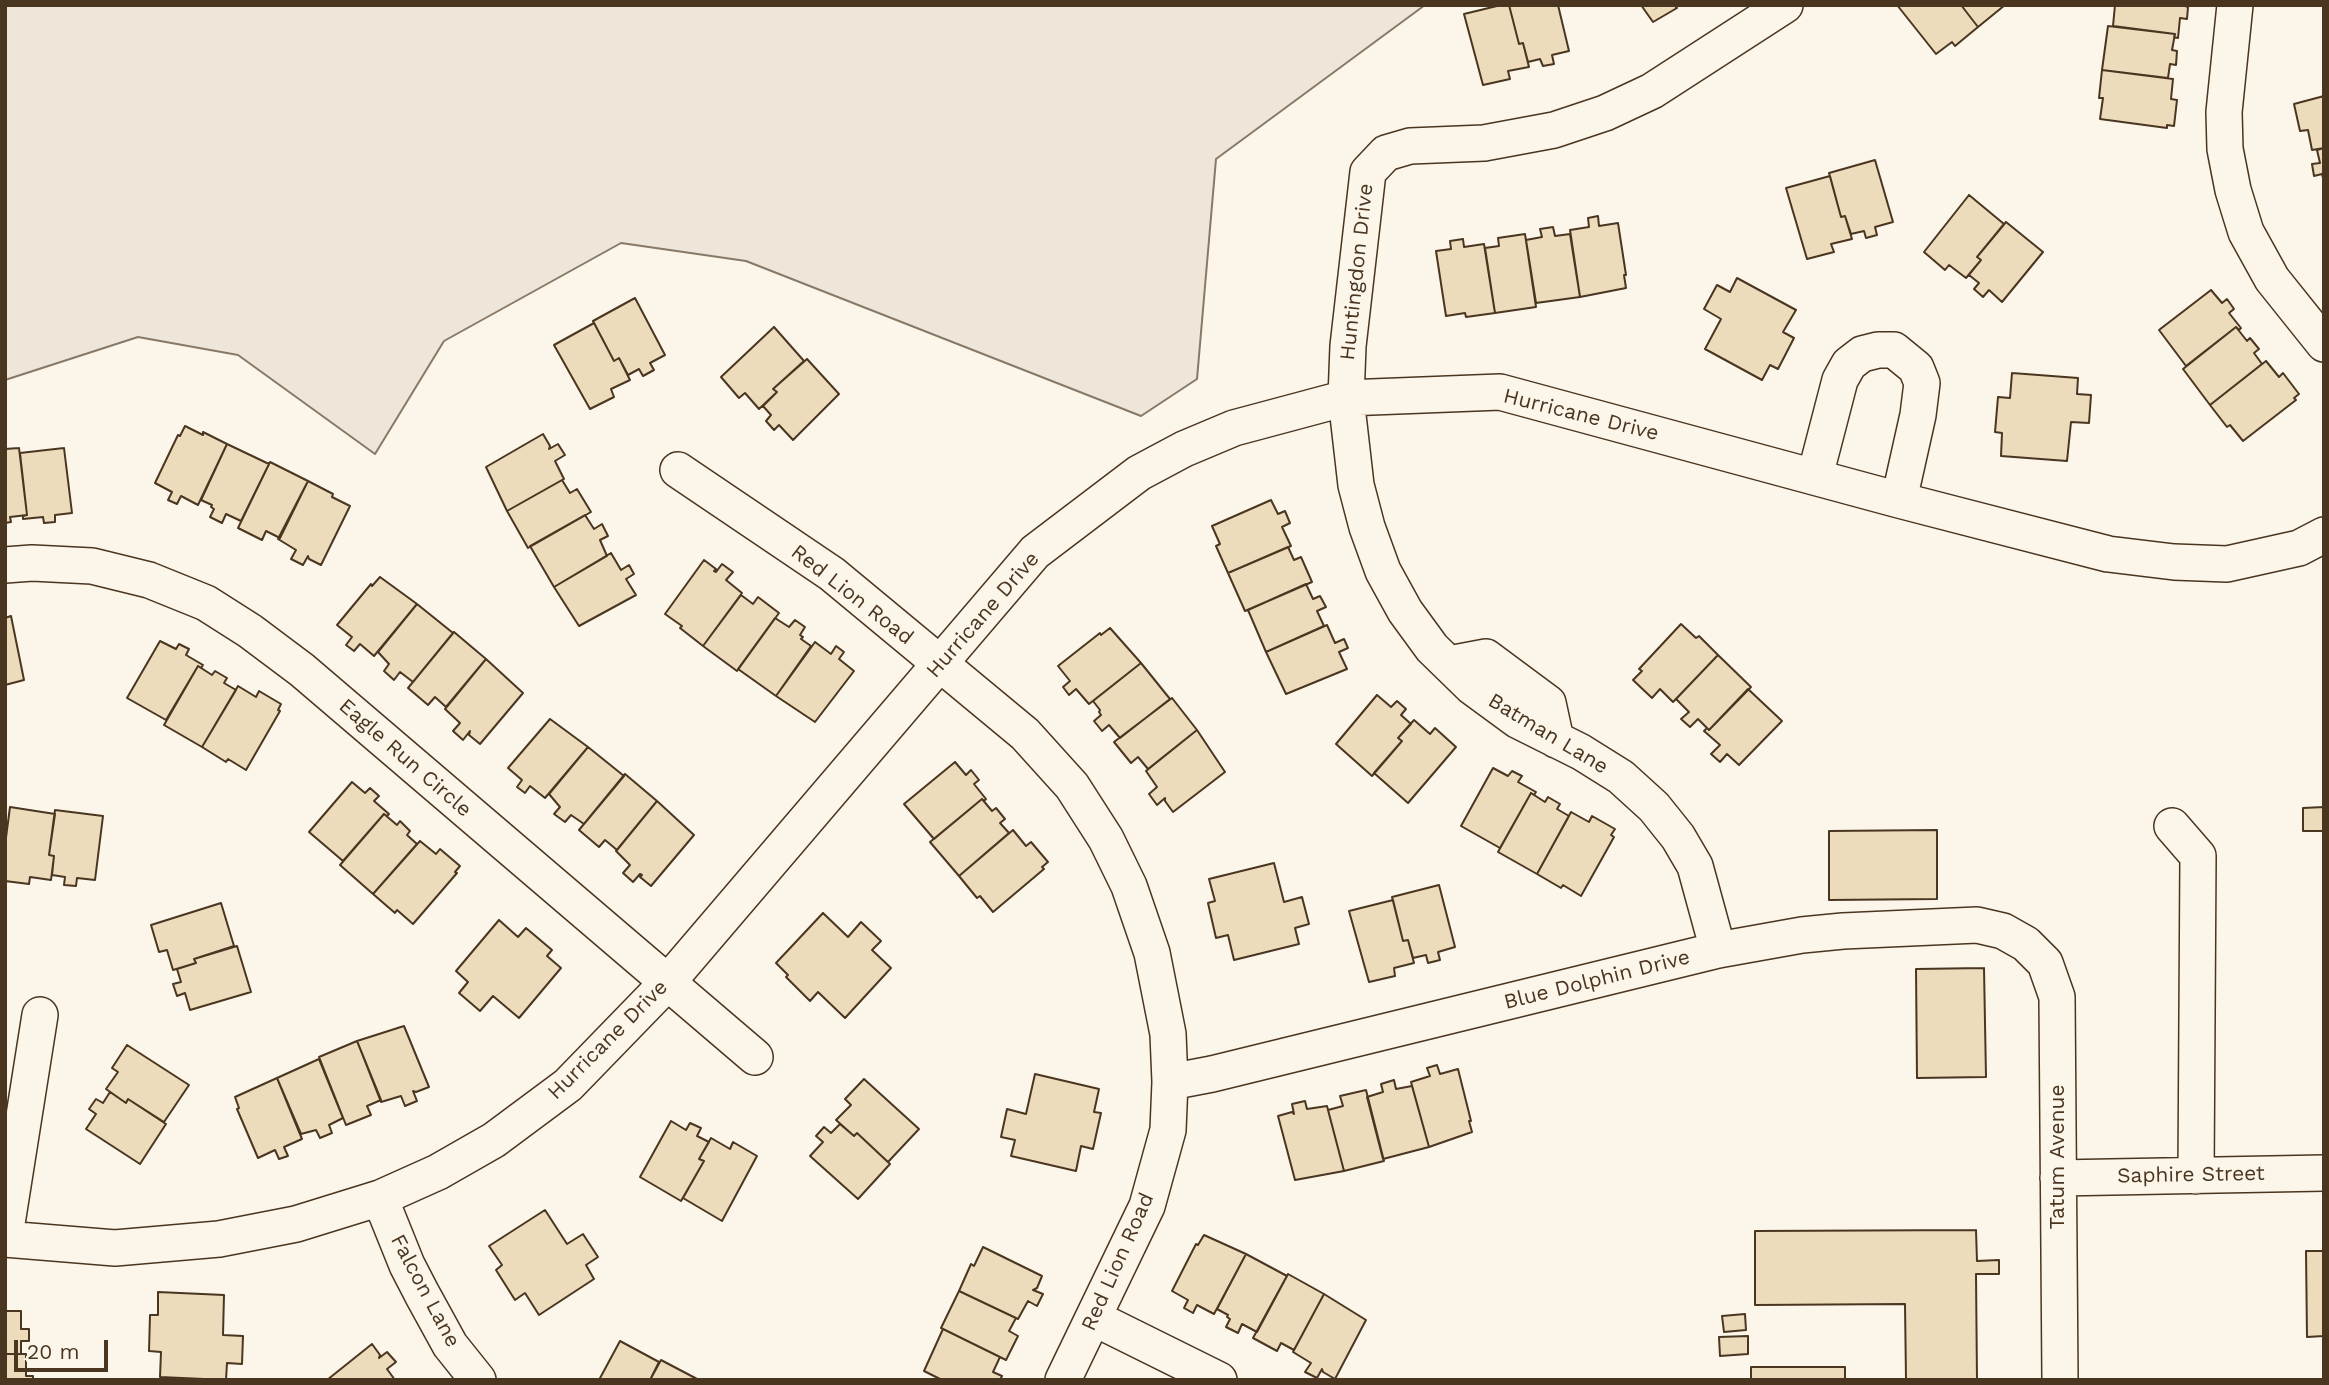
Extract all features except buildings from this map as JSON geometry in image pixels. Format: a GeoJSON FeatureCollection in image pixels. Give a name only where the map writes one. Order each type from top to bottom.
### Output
{"type":"FeatureCollection","features":[{"type":"Feature","properties":{"kind":"street","name":"Huntingdon Drive"},"geometry":{"type":"LineString","coordinates":[[1346,398],[1348,346],[1367,173],[1386,152],[1410,146],[1484,143],[1554,130],[1605,113],[1652,91],[1785,5]]}},
{"type":"Feature","properties":{"kind":"street"},"geometry":{"type":"LineString","coordinates":[[2235,5],[2224,111],[2225,149],[2234,190],[2246,232],[2272,279],[2324,344]]}},
{"type":"Feature","properties":{"kind":"street"},"geometry":{"type":"LineString","coordinates":[[1815,476],[1840,380],[1849,364],[1862,354],[1878,350],[1894,351],[1916,369],[1922,383],[1918,415],[1899,500]]}},
{"type":"Feature","properties":{"kind":"street","name":"Hurricane Drive"},"geometry":{"type":"LineString","coordinates":[[5,1238],[115,1248],[219,1239],[296,1224],[380,1198],[438,1172],[494,1140],[568,1085],[667,983],[1035,552],[1139,473],[1184,449],[1234,428],[1346,398],[1500,392],[2108,554],[2174,562],[2227,564],[2299,548],[2324,535]]}},
{"type":"Feature","properties":{"kind":"street","name":"Batman Lane"},"geometry":{"type":"LineString","coordinates":[[1346,398],[1356,485],[1367,527],[1383,571],[1405,611],[1432,648],[1472,687],[1517,720],[1581,752],[1621,777],[1654,807],[1678,837],[1695,866],[1718,950]]}},
{"type":"Feature","properties":{"kind":"street","name":"Red Lion Road"},"geometry":{"type":"LineString","coordinates":[[678,470],[832,574],[1025,734],[1072,786],[1106,839],[1129,886],[1152,953],[1168,1034],[1168,1130],[1147,1206],[1063,1380]]}},
{"type":"Feature","properties":{"kind":"street","name":"Eagle Run Circle"},"geometry":{"type":"LineString","coordinates":[[5,565],[32,563],[92,566],[149,580],[206,604],[250,631],[302,670],[755,1057]]}},
{"type":"Feature","properties":{"kind":"street"},"geometry":{"type":"LineString","coordinates":[[2172,826],[2198,856],[2196,1175]]}},
{"type":"Feature","properties":{"kind":"street","name":"Blue Dolphin Drive"},"geometry":{"type":"LineString","coordinates":[[1170,1082],[1718,950],[1802,935],[1977,925],[2003,931],[2026,944]]}},
{"type":"Feature","properties":{"kind":"street","name":"Tatum Avenue"},"geometry":{"type":"LineString","coordinates":[[2026,944],[2045,963],[2057,997],[2060,1380]]}},
{"type":"Feature","properties":{"kind":"street"},"geometry":{"type":"LineString","coordinates":[[5,1238],[40,1015]]}},
{"type":"Feature","properties":{"kind":"street","name":"Saphire Street"},"geometry":{"type":"LineString","coordinates":[[2058,1178],[2324,1173]]}},
{"type":"Feature","properties":{"kind":"street","name":"Falcon Lane"},"geometry":{"type":"LineString","coordinates":[[380,1198],[407,1265],[422,1294],[450,1345],[478,1380]]}},
{"type":"Feature","properties":{"kind":"street"},"geometry":{"type":"LineString","coordinates":[[1094,1318],[1219,1380]]}},
{"type":"Feature","properties":{"kind":"shaded area"},"geometry":{"type":"Polygon","coordinates":[[[5,5],[1425,5],[1216,159],[1197,379],[1141,416],[746,261],[621,243],[444,341],[375,454],[238,355],[138,337],[5,380],[5,5]]]}}]}
